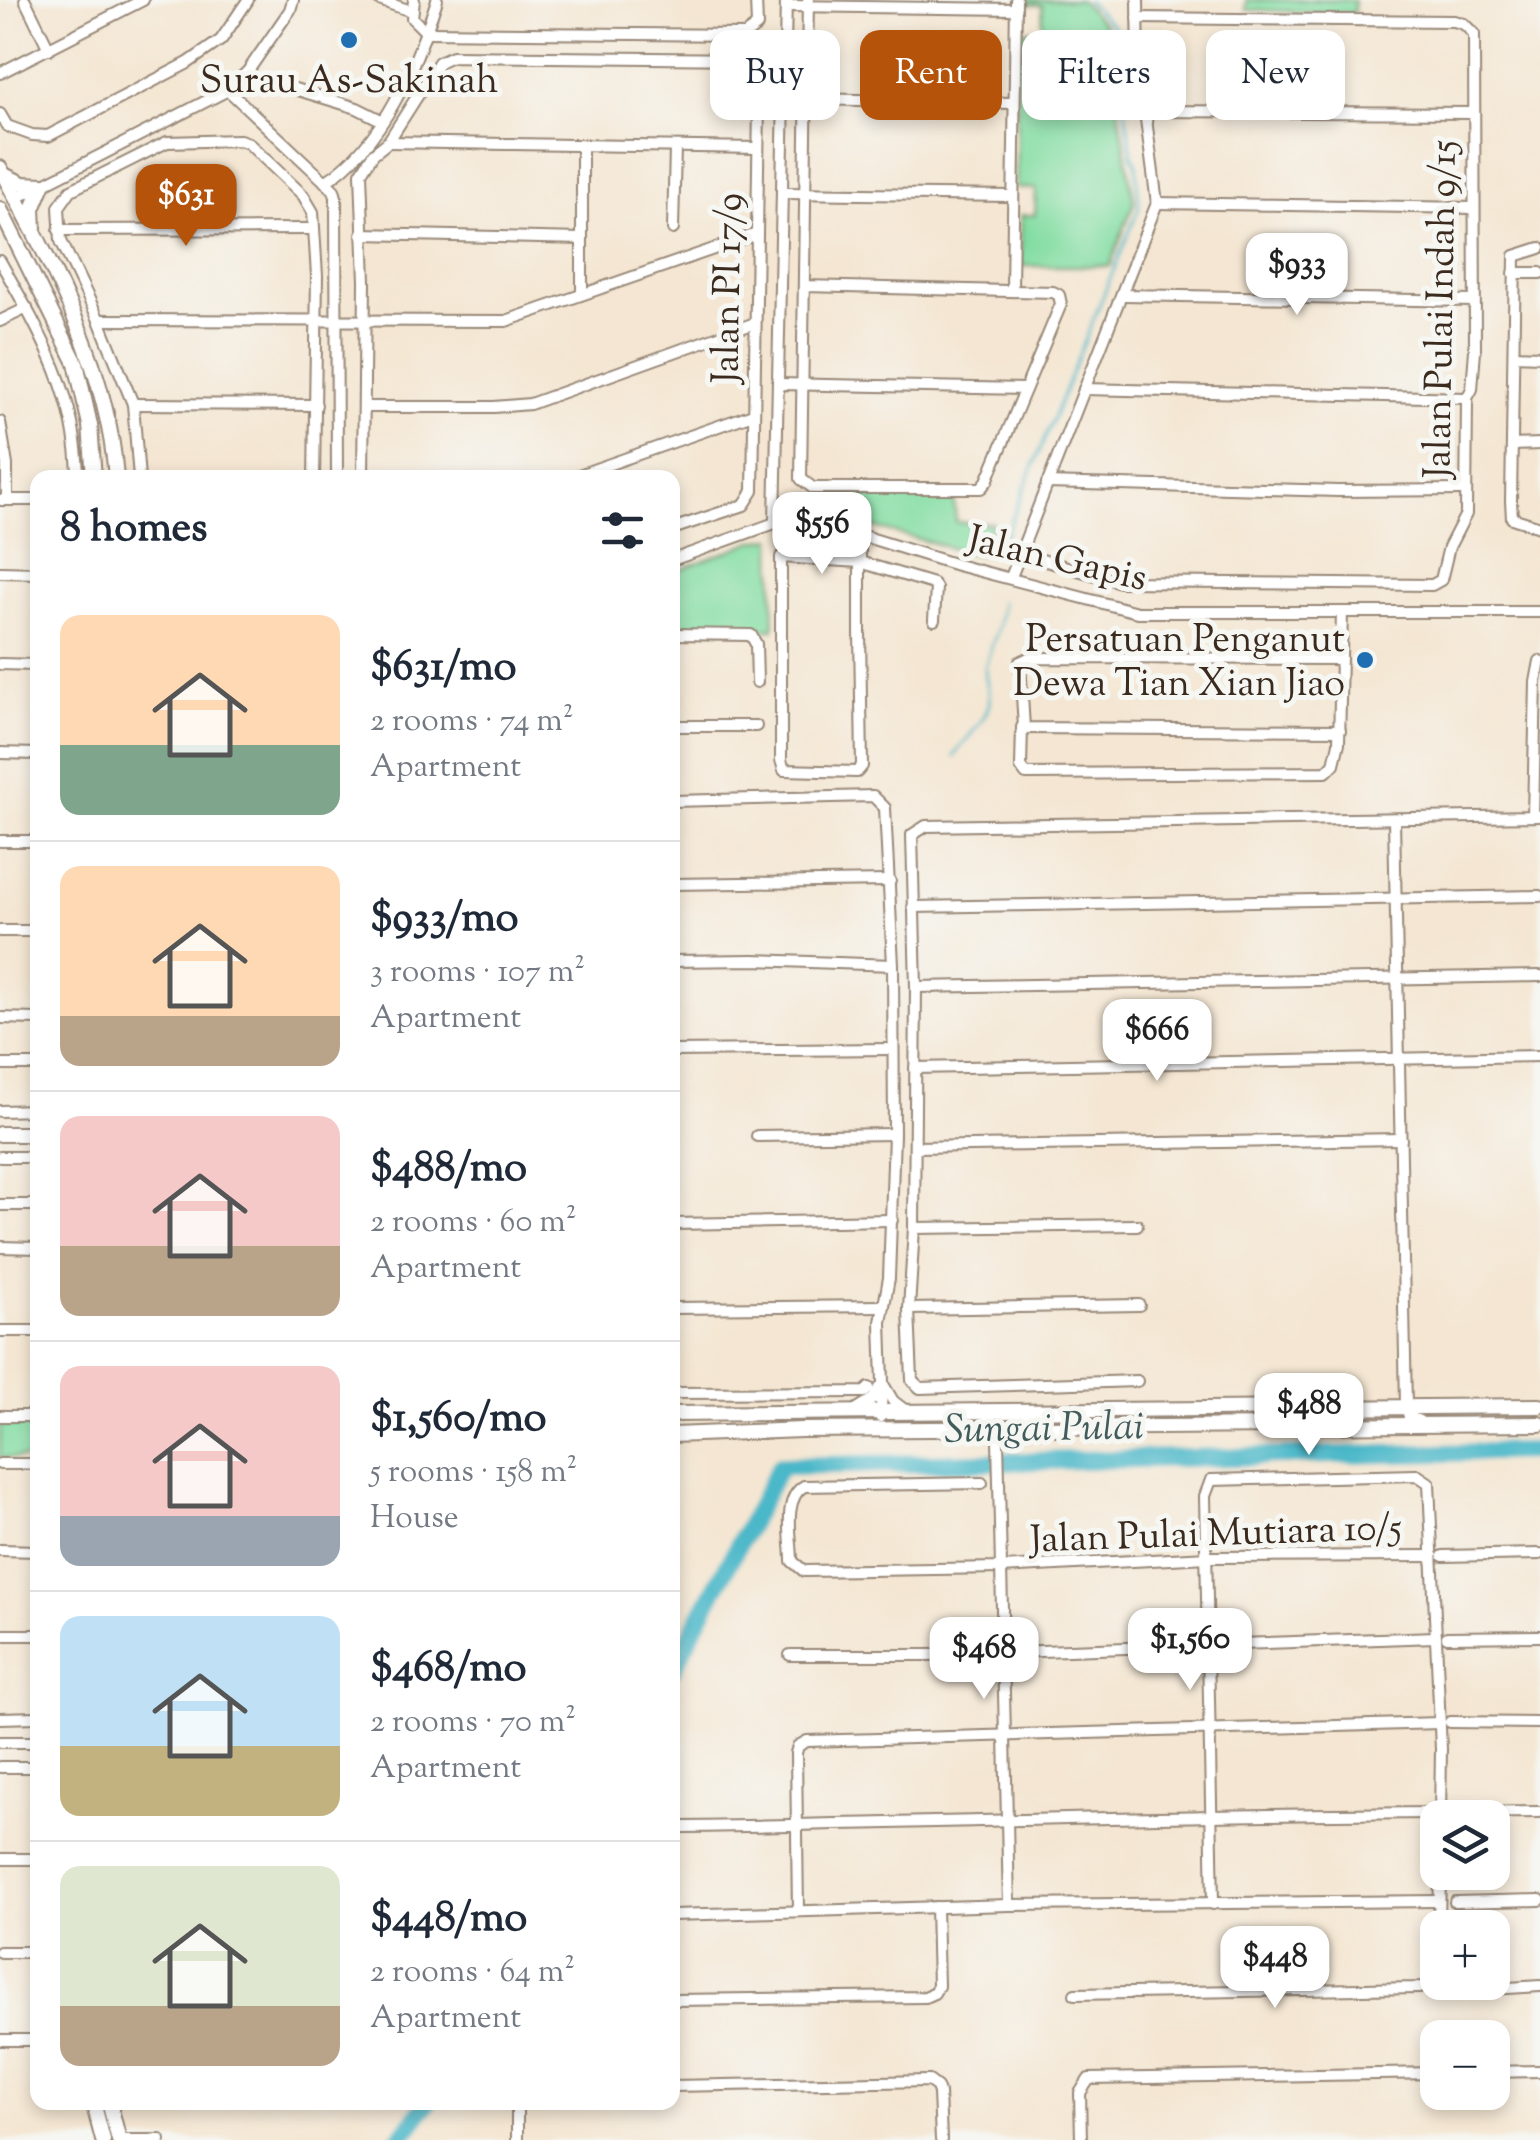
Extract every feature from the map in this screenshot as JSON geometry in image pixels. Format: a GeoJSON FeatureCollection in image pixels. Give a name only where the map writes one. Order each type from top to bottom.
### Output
{"type":"FeatureCollection","features":[{"type":"Feature","properties":{"kind":"street"},"geometry":{"type":"LineString","coordinates":[[25,0],[49,49]]}},
{"type":"Feature","properties":{"kind":"street"},"geometry":{"type":"LineString","coordinates":[[110,0],[118,13]]}},
{"type":"Feature","properties":{"kind":"street"},"geometry":{"type":"LineString","coordinates":[[0,73],[143,0]]}},
{"type":"Feature","properties":{"kind":"street"},"geometry":{"type":"LineString","coordinates":[[0,114],[7,126],[48,136],[188,63],[221,40],[248,0]]}},
{"type":"Feature","properties":{"kind":"street"},"geometry":{"type":"LineString","coordinates":[[93,470],[90,425],[76,363],[0,208],[228,90],[248,70],[293,0]]}},
{"type":"Feature","properties":{"kind":"street"},"geometry":{"type":"LineString","coordinates":[[378,0],[412,6],[416,24],[426,32],[745,36],[756,26],[756,0]]}},
{"type":"Feature","properties":{"kind":"street"},"geometry":{"type":"LineString","coordinates":[[324,182],[344,167],[383,121],[437,0]]}},
{"type":"Feature","properties":{"kind":"street"},"geometry":{"type":"LineString","coordinates":[[1138,0],[1138,30]]}},
{"type":"Feature","properties":{"kind":"street"},"geometry":{"type":"LineString","coordinates":[[680,557],[775,522],[786,3],[1016,4],[1012,290]]}},
{"type":"Feature","properties":{"kind":"street"},"geometry":{"type":"LineString","coordinates":[[807,30],[808,3]]}},
{"type":"Feature","properties":{"kind":"street","name":"Jalan Pulai Indah 9/15"},"geometry":{"type":"LineString","coordinates":[[1021,554],[1120,582],[1432,585],[1441,580],[1452,539],[1464,520],[1467,398],[1472,390],[1474,350],[1474,34],[1454,21],[1138,18]]}},
{"type":"Feature","properties":{"kind":"street","name":"Jalan PI 17/9"},"geometry":{"type":"LineString","coordinates":[[388,142],[438,62],[452,56],[752,59],[758,68],[753,491],[744,505],[680,526]]}},
{"type":"Feature","properties":{"kind":"street"},"geometry":{"type":"LineString","coordinates":[[275,83],[357,108],[383,121]]}},
{"type":"Feature","properties":{"kind":"street"},"geometry":{"type":"LineString","coordinates":[[228,90],[334,190],[337,470]]}},
{"type":"Feature","properties":{"kind":"street"},"geometry":{"type":"LineString","coordinates":[[840,100],[1013,104]]}},
{"type":"Feature","properties":{"kind":"street"},"geometry":{"type":"LineString","coordinates":[[1186,111],[1472,113]]}},
{"type":"Feature","properties":{"kind":"street"},"geometry":{"type":"LineString","coordinates":[[804,286],[1012,290],[1059,295],[1061,304],[981,488],[813,488],[801,479],[806,120]]}},
{"type":"Feature","properties":{"kind":"street"},"geometry":{"type":"LineString","coordinates":[[1010,577],[1158,203],[1147,120]]}},
{"type":"Feature","properties":{"kind":"street"},"geometry":{"type":"LineString","coordinates":[[138,470],[134,404],[99,320],[68,260],[59,230],[59,207],[71,190],[167,142],[240,140],[257,148],[303,195],[313,212],[317,320],[314,470]]}},
{"type":"Feature","properties":{"kind":"street"},"geometry":{"type":"LineString","coordinates":[[363,470],[361,173],[373,154],[388,142],[758,148]]}},
{"type":"Feature","properties":{"kind":"street"},"geometry":{"type":"LineString","coordinates":[[582,147],[582,294]]}},
{"type":"Feature","properties":{"kind":"street"},"geometry":{"type":"LineString","coordinates":[[673,229],[676,148]]}},
{"type":"Feature","properties":{"kind":"street"},"geometry":{"type":"LineString","coordinates":[[2,172],[23,184],[43,184]]}},
{"type":"Feature","properties":{"kind":"street"},"geometry":{"type":"LineString","coordinates":[[2,172],[82,333],[100,382],[116,470]]}},
{"type":"Feature","properties":{"kind":"street"},"geometry":{"type":"LineString","coordinates":[[37,243],[32,210],[43,184]]}},
{"type":"Feature","properties":{"kind":"street"},"geometry":{"type":"LineString","coordinates":[[784,193],[1011,196]]}},
{"type":"Feature","properties":{"kind":"street"},"geometry":{"type":"LineString","coordinates":[[1158,203],[1472,208]]}},
{"type":"Feature","properties":{"kind":"street"},"geometry":{"type":"LineString","coordinates":[[59,230],[314,229]]}},
{"type":"Feature","properties":{"kind":"street"},"geometry":{"type":"LineString","coordinates":[[0,230],[22,252]]}},
{"type":"Feature","properties":{"kind":"street"},"geometry":{"type":"LineString","coordinates":[[362,234],[582,239]]}},
{"type":"Feature","properties":{"kind":"street"},"geometry":{"type":"LineString","coordinates":[[99,320],[506,321],[758,234]]}},
{"type":"Feature","properties":{"kind":"street"},"geometry":{"type":"LineString","coordinates":[[1540,248],[1515,256],[1512,444],[1512,518],[1540,527]]}},
{"type":"Feature","properties":{"kind":"street"},"geometry":{"type":"LineString","coordinates":[[0,261],[42,333],[68,401],[77,470]]}},
{"type":"Feature","properties":{"kind":"street"},"geometry":{"type":"LineString","coordinates":[[1514,273],[1540,273]]}},
{"type":"Feature","properties":{"kind":"street"},"geometry":{"type":"LineString","coordinates":[[1123,295],[1472,301]]}},
{"type":"Feature","properties":{"kind":"street"},"geometry":{"type":"LineString","coordinates":[[0,322],[26,308]]}},
{"type":"Feature","properties":{"kind":"street"},"geometry":{"type":"LineString","coordinates":[[364,407],[494,408],[530,404],[756,323]]}},
{"type":"Feature","properties":{"kind":"street"},"geometry":{"type":"LineString","coordinates":[[1514,355],[1540,356]]}},
{"type":"Feature","properties":{"kind":"street"},"geometry":{"type":"LineString","coordinates":[[778,384],[1025,389]]}},
{"type":"Feature","properties":{"kind":"street"},"geometry":{"type":"LineString","coordinates":[[1084,390],[1467,398]]}},
{"type":"Feature","properties":{"kind":"street"},"geometry":{"type":"LineString","coordinates":[[134,404],[316,405]]}},
{"type":"Feature","properties":{"kind":"street"},"geometry":{"type":"LineString","coordinates":[[593,470],[754,414]]}},
{"type":"Feature","properties":{"kind":"street"},"geometry":{"type":"LineString","coordinates":[[0,422],[7,464],[4,500],[30,500]]}},
{"type":"Feature","properties":{"kind":"street"},"geometry":{"type":"LineString","coordinates":[[1512,444],[1540,444]]}},
{"type":"Feature","properties":{"kind":"street"},"geometry":{"type":"LineString","coordinates":[[1047,483],[1465,490]]}},
{"type":"Feature","properties":{"kind":"street","name":"Jalan Gapis"},"geometry":{"type":"LineString","coordinates":[[775,522],[860,535],[1137,612],[1540,612]]}},
{"type":"Feature","properties":{"kind":"street"},"geometry":{"type":"LineString","coordinates":[[860,535],[860,562],[862,766],[857,772],[784,770],[779,562],[786,555],[860,562],[934,585],[934,620]]}},
{"type":"Feature","properties":{"kind":"street"},"geometry":{"type":"LineString","coordinates":[[0,572],[30,573]]}},
{"type":"Feature","properties":{"kind":"street"},"geometry":{"type":"LineString","coordinates":[[1340,659],[1028,658],[1020,662],[1021,767],[1026,774],[1326,772],[1334,764],[1340,730],[1342,612]]}},
{"type":"Feature","properties":{"kind":"street"},"geometry":{"type":"LineString","coordinates":[[680,634],[751,635],[756,644],[757,682]]}},
{"type":"Feature","properties":{"kind":"street"},"geometry":{"type":"LineString","coordinates":[[1137,1381],[915,1386],[910,1373],[916,987],[910,839],[917,829],[926,826],[1536,816],[1536,682],[1540,661]]}},
{"type":"Feature","properties":{"kind":"street"},"geometry":{"type":"LineString","coordinates":[[0,664],[30,664]]}},
{"type":"Feature","properties":{"kind":"street"},"geometry":{"type":"LineString","coordinates":[[680,726],[756,726]]}},
{"type":"Feature","properties":{"kind":"street"},"geometry":{"type":"LineString","coordinates":[[1023,728],[1340,730]]}},
{"type":"Feature","properties":{"kind":"street"},"geometry":{"type":"LineString","coordinates":[[0,753],[30,754]]}},
{"type":"Feature","properties":{"kind":"street"},"geometry":{"type":"LineString","coordinates":[[680,801],[873,796],[885,808],[893,965],[894,1134],[889,1278],[881,1322],[882,1411],[873,1430]]}},
{"type":"Feature","properties":{"kind":"street"},"geometry":{"type":"LineString","coordinates":[[1394,819],[1406,1405],[1413,1420],[1444,1426]]}},
{"type":"Feature","properties":{"kind":"street"},"geometry":{"type":"LineString","coordinates":[[0,841],[30,841]]}},
{"type":"Feature","properties":{"kind":"street"},"geometry":{"type":"LineString","coordinates":[[680,884],[890,881]]}},
{"type":"Feature","properties":{"kind":"street"},"geometry":{"type":"LineString","coordinates":[[913,907],[1540,896]]}},
{"type":"Feature","properties":{"kind":"street"},"geometry":{"type":"LineString","coordinates":[[0,931],[30,931]]}},
{"type":"Feature","properties":{"kind":"street"},"geometry":{"type":"LineString","coordinates":[[680,961],[893,965]]}},
{"type":"Feature","properties":{"kind":"street"},"geometry":{"type":"LineString","coordinates":[[916,987],[1540,976]]}},
{"type":"Feature","properties":{"kind":"street"},"geometry":{"type":"LineString","coordinates":[[0,1018],[30,1019]]}},
{"type":"Feature","properties":{"kind":"street"},"geometry":{"type":"LineString","coordinates":[[680,1052],[893,1049]]}},
{"type":"Feature","properties":{"kind":"street"},"geometry":{"type":"LineString","coordinates":[[915,1068],[1540,1056]]}},
{"type":"Feature","properties":{"kind":"street"},"geometry":{"type":"LineString","coordinates":[[0,1065],[30,1065]]}},
{"type":"Feature","properties":{"kind":"street"},"geometry":{"type":"LineString","coordinates":[[0,1111],[30,1110]]}},
{"type":"Feature","properties":{"kind":"street"},"geometry":{"type":"LineString","coordinates":[[0,1134],[30,1134]]}},
{"type":"Feature","properties":{"kind":"street"},"geometry":{"type":"LineString","coordinates":[[757,1136],[894,1134]]}},
{"type":"Feature","properties":{"kind":"street"},"geometry":{"type":"LineString","coordinates":[[915,1147],[1400,1139]]}},
{"type":"Feature","properties":{"kind":"street"},"geometry":{"type":"LineString","coordinates":[[0,1157],[30,1157]]}},
{"type":"Feature","properties":{"kind":"street"},"geometry":{"type":"LineString","coordinates":[[0,1204],[30,1205]]}},
{"type":"Feature","properties":{"kind":"street"},"geometry":{"type":"LineString","coordinates":[[680,1224],[892,1220]]}},
{"type":"Feature","properties":{"kind":"street"},"geometry":{"type":"LineString","coordinates":[[914,1228],[1137,1224]]}},
{"type":"Feature","properties":{"kind":"street"},"geometry":{"type":"LineString","coordinates":[[0,1248],[30,1248]]}},
{"type":"Feature","properties":{"kind":"street"},"geometry":{"type":"LineString","coordinates":[[910,1308],[1138,1305]]}},
{"type":"Feature","properties":{"kind":"street"},"geometry":{"type":"LineString","coordinates":[[680,1308],[884,1306]]}},
{"type":"Feature","properties":{"kind":"street"},"geometry":{"type":"LineString","coordinates":[[0,1331],[30,1331]]}},
{"type":"Feature","properties":{"kind":"street"},"geometry":{"type":"LineString","coordinates":[[883,1383],[893,1401],[906,1411]]}},
{"type":"Feature","properties":{"kind":"street"},"geometry":{"type":"LineString","coordinates":[[854,1411],[874,1399],[883,1383]]}},
{"type":"Feature","properties":{"kind":"street"},"geometry":{"type":"LineString","coordinates":[[680,1394],[866,1392],[869,1388]]}},
{"type":"Feature","properties":{"kind":"street"},"geometry":{"type":"LineString","coordinates":[[680,1414],[1540,1406]]}},
{"type":"Feature","properties":{"kind":"street"},"geometry":{"type":"LineString","coordinates":[[983,1410],[997,1435],[1009,1905]]}},
{"type":"Feature","properties":{"kind":"street"},"geometry":{"type":"LineString","coordinates":[[0,1416],[30,1416]]}},
{"type":"Feature","properties":{"kind":"street"},"geometry":{"type":"LineString","coordinates":[[680,1435],[873,1430],[997,1435],[1540,1424]]}},
{"type":"Feature","properties":{"kind":"street"},"geometry":{"type":"LineString","coordinates":[[0,1464],[30,1464]]}},
{"type":"Feature","properties":{"kind":"street"},"geometry":{"type":"LineString","coordinates":[[1212,1904],[1207,1485],[1211,1480],[1424,1477],[1429,1483],[1438,1556],[1444,1800]]}},
{"type":"Feature","properties":{"kind":"street","name":"Jalan Pulai Mutiara 10/5"},"geometry":{"type":"LineString","coordinates":[[982,1483],[804,1486],[791,1500],[792,1561],[804,1571],[1001,1568],[1208,1557],[1540,1554]]}},
{"type":"Feature","properties":{"kind":"street"},"geometry":{"type":"LineString","coordinates":[[0,1550],[30,1550]]}},
{"type":"Feature","properties":{"kind":"street"},"geometry":{"type":"LineString","coordinates":[[0,1635],[30,1635]]}},
{"type":"Feature","properties":{"kind":"street"},"geometry":{"type":"LineString","coordinates":[[790,1655],[1540,1636]]}},
{"type":"Feature","properties":{"kind":"street"},"geometry":{"type":"LineString","coordinates":[[0,1718],[30,1717]]}},
{"type":"Feature","properties":{"kind":"street"},"geometry":{"type":"LineString","coordinates":[[798,1911],[796,1752],[806,1741],[1444,1722],[1540,1723]]}},
{"type":"Feature","properties":{"kind":"street"},"geometry":{"type":"LineString","coordinates":[[0,1742],[30,1742]]}},
{"type":"Feature","properties":{"kind":"street"},"geometry":{"type":"LineString","coordinates":[[0,1767],[30,1767]]}},
{"type":"Feature","properties":{"kind":"street"},"geometry":{"type":"LineString","coordinates":[[1510,1813],[1540,1812]]}},
{"type":"Feature","properties":{"kind":"street"},"geometry":{"type":"LineString","coordinates":[[680,1827],[1211,1814],[1420,1814]]}},
{"type":"Feature","properties":{"kind":"street"},"geometry":{"type":"LineString","coordinates":[[0,1859],[30,1859]]}},
{"type":"Feature","properties":{"kind":"street"},"geometry":{"type":"LineString","coordinates":[[1439,1890],[1439,1910]]}},
{"type":"Feature","properties":{"kind":"street"},"geometry":{"type":"LineString","coordinates":[[1455,1902],[1540,1900]]}},
{"type":"Feature","properties":{"kind":"street"},"geometry":{"type":"LineString","coordinates":[[680,1914],[1009,1905],[1439,1901]]}},
{"type":"Feature","properties":{"kind":"street"},"geometry":{"type":"LineString","coordinates":[[680,2000],[925,1997],[938,1986],[936,1907]]}},
{"type":"Feature","properties":{"kind":"street"},"geometry":{"type":"LineString","coordinates":[[0,1952],[30,1952]]}},
{"type":"Feature","properties":{"kind":"street"},"geometry":{"type":"LineString","coordinates":[[1510,1988],[1540,1986]]}},
{"type":"Feature","properties":{"kind":"street"},"geometry":{"type":"LineString","coordinates":[[1075,1994],[1420,1988]]}},
{"type":"Feature","properties":{"kind":"street"},"geometry":{"type":"LineString","coordinates":[[0,2040],[30,2040]]}},
{"type":"Feature","properties":{"kind":"street"},"geometry":{"type":"LineString","coordinates":[[1510,2072],[1540,2071]]}},
{"type":"Feature","properties":{"kind":"street"},"geometry":{"type":"LineString","coordinates":[[1081,2140],[1080,2093],[1089,2080],[1420,2073]]}},
{"type":"Feature","properties":{"kind":"street"},"geometry":{"type":"LineString","coordinates":[[680,2086],[929,2081],[940,2092],[941,2140]]}},
{"type":"Feature","properties":{"kind":"street"},"geometry":{"type":"LineString","coordinates":[[95,2110],[102,2140]]}},
{"type":"Feature","properties":{"kind":"street"},"geometry":{"type":"LineString","coordinates":[[109,2110],[111,2140]]}},
{"type":"Feature","properties":{"kind":"street"},"geometry":{"type":"LineString","coordinates":[[112,2110],[122,2140],[160,2140]]}},
{"type":"Feature","properties":{"kind":"street"},"geometry":{"type":"LineString","coordinates":[[517,2110],[517,2140]]}},
{"type":"Feature","properties":{"kind":"green space"},"geometry":{"type":"Polygon","coordinates":[[[1020,0],[1080,0],[1106,30],[1043,30],[1042,5],[1020,4],[1020,0]]]}},
{"type":"Feature","properties":{"kind":"green space"},"geometry":{"type":"Polygon","coordinates":[[[1246,0],[1354,0],[1354,13],[1246,10],[1246,0]]]}},
{"type":"Feature","properties":{"kind":"green space"},"geometry":{"type":"Polygon","coordinates":[[[1018,31],[1022,31],[1022,120],[1120,120],[1134,202],[1110,266],[1021,266],[1021,215],[1035,215],[1036,189],[1016,188],[1018,31]]]}},
{"type":"Feature","properties":{"kind":"green space"},"geometry":{"type":"Polygon","coordinates":[[[831,494],[954,496],[956,522],[992,523],[983,554],[973,554],[876,528],[829,520],[831,494]]]}},
{"type":"Feature","properties":{"kind":"green space"},"geometry":{"type":"Polygon","coordinates":[[[773,538],[774,629],[680,628],[680,569],[754,541],[773,538]]]}},
{"type":"Feature","properties":{"kind":"green space"},"geometry":{"type":"Polygon","coordinates":[[[0,1425],[30,1425],[30,1458],[0,1458],[0,1425]]]}},
{"type":"Feature","properties":{"kind":"waterway"},"geometry":{"type":"LineString","coordinates":[[1001,553],[1139,208],[1136,162],[1114,28],[1086,0]]}},
{"type":"Feature","properties":{"kind":"waterway"},"geometry":{"type":"LineString","coordinates":[[954,757],[989,704],[985,669],[1001,602]]}},
{"type":"Feature","properties":{"kind":"waterway","name":"Sungai Pulai"},"geometry":{"type":"LineString","coordinates":[[680,1655],[780,1466],[1540,1451]]}},
{"type":"Feature","properties":{"kind":"waterway","name":"Sungai Pulai"},"geometry":{"type":"LineString","coordinates":[[399,2140],[422,2110]]}},
{"type":"Feature","properties":{"kind":"place","name":"Surau As-Sakinah"},"geometry":{"type":"Point","coordinates":[349,40]}},
{"type":"Feature","properties":{"kind":"place","name":"Persatuan Penganut Dewa Tian Xian Jiao"},"geometry":{"type":"Point","coordinates":[1365,660]}}]}
